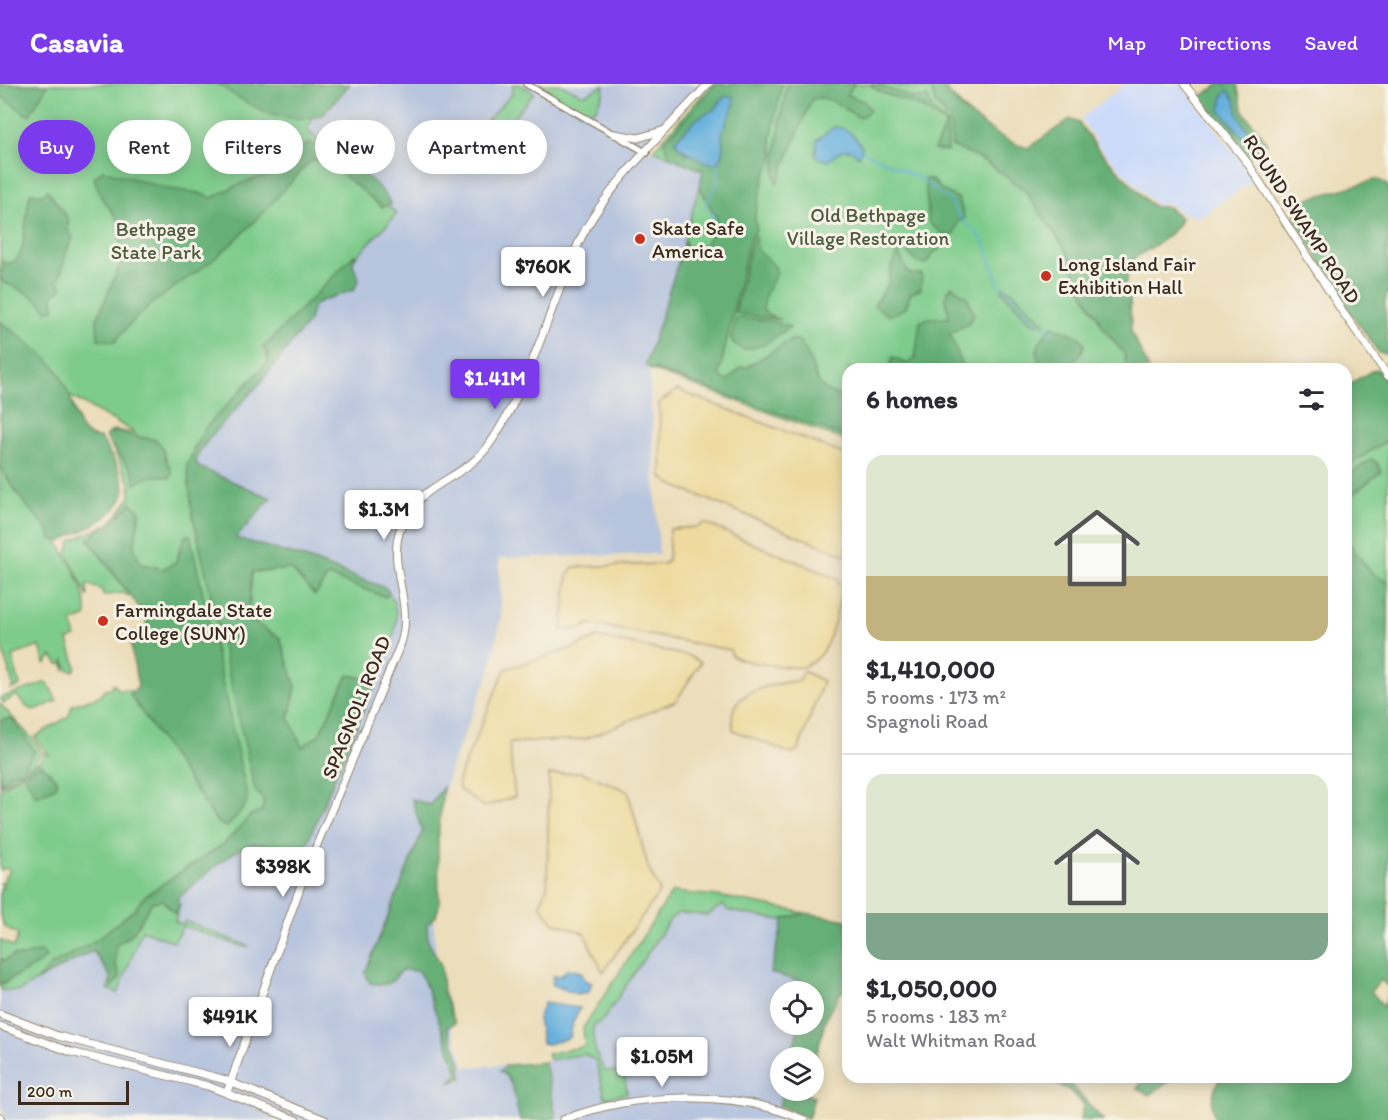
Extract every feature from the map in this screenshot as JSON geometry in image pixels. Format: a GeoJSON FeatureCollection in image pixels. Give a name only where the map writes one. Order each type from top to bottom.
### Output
{"type":"FeatureCollection","features":[{"type":"Feature","properties":{"kind":"main road","name":"SPAGNOLI ROAD"},"geometry":{"type":"LineString","coordinates":[[226,1092],[303,880],[401,643],[406,609],[396,548],[402,524],[420,496],[473,462],[489,444],[518,392],[586,229],[616,188],[708,84]]}},
{"type":"Feature","properties":{"kind":"main road","name":"ROUND SWAMP ROAD"},"geometry":{"type":"LineString","coordinates":[[1184,84],[1252,170],[1342,311],[1388,376]]}},
{"type":"Feature","properties":{"kind":"main road"},"geometry":{"type":"LineString","coordinates":[[614,134],[638,138],[668,129]]}},
{"type":"Feature","properties":{"kind":"main road"},"geometry":{"type":"LineString","coordinates":[[0,1014],[58,1036],[190,1069],[230,1082],[325,1120]]}},
{"type":"Feature","properties":{"kind":"main road"},"geometry":{"type":"LineString","coordinates":[[0,1026],[71,1052],[180,1077],[226,1092],[296,1120]]}},
{"type":"Feature","properties":{"kind":"main road"},"geometry":{"type":"LineString","coordinates":[[563,1120],[619,1102],[713,1099],[765,1105],[804,1120]]}},
{"type":"Feature","properties":{"kind":"street"},"geometry":{"type":"LineString","coordinates":[[526,84],[646,153]]}},
{"type":"Feature","properties":{"kind":"shaded area"},"geometry":{"type":"Polygon","coordinates":[[[329,84],[702,84],[646,148],[703,171],[649,369],[659,554],[499,558],[501,617],[490,671],[453,761],[435,826],[432,904],[439,992],[465,1067],[545,1062],[549,1060],[547,1054],[585,1046],[583,1028],[674,891],[786,909],[770,973],[799,981],[770,981],[770,1035],[796,1035],[794,1047],[770,1047],[770,1101],[780,1101],[777,1112],[795,1120],[6,1120],[0,1104],[0,985],[255,819],[171,451],[315,171],[315,174],[395,174],[395,120],[315,120],[315,138],[307,130],[329,84]]]}},
{"type":"Feature","properties":{"kind":"shaded area"},"geometry":{"type":"Polygon","coordinates":[[[1125,84],[1181,84],[1255,179],[1198,218],[1183,213],[1168,203],[1157,206],[1099,147],[1081,118],[1125,84]]]}},
{"type":"Feature","properties":{"kind":"green space","name":"Farmingdale State College (SUNY)"},"geometry":{"type":"Polygon","coordinates":[[[0,84],[329,84],[307,130],[315,137],[315,174],[354,174],[397,214],[266,351],[268,362],[193,448],[264,801],[262,811],[251,815],[224,844],[146,895],[135,909],[95,941],[52,965],[36,981],[20,991],[1,990],[0,985],[40,963],[22,956],[4,961],[0,959],[0,940],[14,947],[18,935],[4,927],[0,912],[0,888],[4,888],[0,883],[4,882],[5,876],[10,871],[8,868],[0,870],[0,789],[40,761],[44,752],[50,756],[35,737],[69,716],[72,705],[101,695],[105,689],[113,687],[112,684],[115,684],[118,690],[132,691],[130,695],[218,823],[182,543],[176,562],[163,569],[141,564],[134,548],[140,511],[131,503],[112,521],[130,498],[130,483],[106,435],[114,430],[136,433],[0,357],[0,84]]]}},
{"type":"Feature","properties":{"kind":"green space"},"geometry":{"type":"Polygon","coordinates":[[[0,84],[48,84],[29,116],[1,96],[0,84]]]}},
{"type":"Feature","properties":{"kind":"green space"},"geometry":{"type":"Polygon","coordinates":[[[218,84],[350,84],[323,115],[294,118],[268,113],[218,84]]]}},
{"type":"Feature","properties":{"kind":"green space"},"geometry":{"type":"Polygon","coordinates":[[[513,84],[520,84],[534,93],[512,120],[487,120],[512,94],[513,84]]]}},
{"type":"Feature","properties":{"kind":"green space"},"geometry":{"type":"Polygon","coordinates":[[[535,84],[560,84],[584,95],[604,85],[603,94],[595,110],[581,112],[535,84]]]}},
{"type":"Feature","properties":{"kind":"green space","name":"Old Bethpage Village Restoration"},"geometry":{"type":"Polygon","coordinates":[[[712,84],[942,84],[1076,238],[1145,363],[842,363],[842,439],[649,369],[699,187],[717,218],[711,247],[729,181],[653,150],[712,84]]]}},
{"type":"Feature","properties":{"kind":"green space"},"geometry":{"type":"Polygon","coordinates":[[[716,84],[782,84],[771,138],[774,155],[764,177],[755,214],[756,229],[748,245],[719,375],[727,381],[741,367],[747,367],[791,340],[797,340],[807,352],[820,385],[830,392],[842,396],[842,435],[645,366],[685,242],[688,254],[700,248],[711,236],[717,218],[699,187],[703,171],[670,157],[664,142],[716,84]],[[721,100],[715,109],[693,123],[676,142],[684,152],[690,155],[723,153],[722,133],[734,105],[721,100]]]}},
{"type":"Feature","properties":{"kind":"green space"},"geometry":{"type":"Polygon","coordinates":[[[787,84],[854,84],[847,95],[864,101],[870,110],[860,118],[831,101],[812,99],[777,183],[775,177],[776,152],[787,84]]]}},
{"type":"Feature","properties":{"kind":"green space"},"geometry":{"type":"Polygon","coordinates":[[[869,84],[913,97],[927,97],[934,112],[947,123],[948,151],[934,150],[946,124],[917,105],[880,92],[869,84]]]}},
{"type":"Feature","properties":{"kind":"green space"},"geometry":{"type":"Polygon","coordinates":[[[893,84],[940,84],[946,93],[979,122],[1006,139],[1028,148],[1070,119],[1079,123],[1097,148],[1148,202],[1155,207],[1168,207],[1181,218],[1174,230],[1167,236],[1132,260],[1124,289],[1130,298],[1131,331],[1146,363],[1126,363],[1124,353],[1106,332],[1078,284],[1067,251],[1025,191],[986,162],[952,146],[950,120],[935,103],[931,88],[915,90],[893,84]]]}},
{"type":"Feature","properties":{"kind":"green space"},"geometry":{"type":"Polygon","coordinates":[[[1220,84],[1237,84],[1243,111],[1267,143],[1246,158],[1200,97],[1220,84]]]}},
{"type":"Feature","properties":{"kind":"green space"},"geometry":{"type":"Polygon","coordinates":[[[309,143],[315,145],[315,160],[312,160],[303,170],[303,147],[309,143]]]}},
{"type":"Feature","properties":{"kind":"green space","name":"Bethpage State Park"},"geometry":{"type":"Polygon","coordinates":[[[103,170],[107,171],[107,174],[117,174],[212,198],[247,181],[265,176],[299,174],[233,242],[139,315],[115,342],[98,339],[97,319],[122,260],[118,220],[100,195],[94,178],[103,170]]]}},
{"type":"Feature","properties":{"kind":"green space"},"geometry":{"type":"Polygon","coordinates":[[[342,174],[367,176],[391,204],[382,207],[342,174]]]}},
{"type":"Feature","properties":{"kind":"green space"},"geometry":{"type":"Polygon","coordinates":[[[925,179],[932,180],[942,190],[958,198],[965,218],[958,222],[954,235],[944,235],[929,223],[925,179]]]}},
{"type":"Feature","properties":{"kind":"green space"},"geometry":{"type":"Polygon","coordinates":[[[1378,179],[1388,186],[1388,292],[1385,303],[1388,354],[1379,353],[1345,304],[1294,218],[1300,201],[1378,179]]]}},
{"type":"Feature","properties":{"kind":"green space"},"geometry":{"type":"Polygon","coordinates":[[[47,190],[68,218],[68,230],[73,238],[67,249],[58,280],[62,288],[53,296],[54,309],[46,310],[33,297],[2,281],[0,273],[4,267],[2,261],[6,264],[17,260],[22,249],[30,193],[40,195],[47,190]]]}},
{"type":"Feature","properties":{"kind":"green space"},"geometry":{"type":"Polygon","coordinates":[[[756,235],[757,249],[775,267],[777,273],[766,293],[763,309],[768,315],[781,320],[735,313],[750,248],[756,235]]]}},
{"type":"Feature","properties":{"kind":"green space"},"geometry":{"type":"Polygon","coordinates":[[[929,236],[940,250],[934,252],[926,264],[916,262],[907,252],[916,239],[922,242],[929,236]]]}},
{"type":"Feature","properties":{"kind":"green space"},"geometry":{"type":"Polygon","coordinates":[[[898,252],[909,274],[922,274],[921,289],[910,294],[906,308],[889,316],[874,305],[888,284],[891,268],[898,252]]]}},
{"type":"Feature","properties":{"kind":"green space"},"geometry":{"type":"Polygon","coordinates":[[[355,254],[353,264],[359,279],[354,290],[321,301],[313,307],[309,321],[261,382],[212,435],[199,452],[196,463],[199,467],[271,498],[236,538],[302,557],[386,588],[389,593],[386,597],[328,576],[315,595],[291,569],[252,572],[248,619],[280,638],[296,687],[289,718],[302,747],[319,735],[348,675],[376,681],[299,862],[269,846],[257,844],[248,846],[227,857],[177,899],[180,904],[175,914],[163,900],[152,902],[133,933],[116,945],[115,963],[120,977],[111,989],[110,976],[94,952],[36,981],[52,965],[95,941],[135,909],[146,895],[224,844],[251,815],[262,811],[264,801],[255,790],[192,512],[187,465],[206,427],[268,362],[268,353],[262,349],[355,254]]]}},
{"type":"Feature","properties":{"kind":"green space"},"geometry":{"type":"Polygon","coordinates":[[[952,286],[968,298],[974,315],[968,324],[950,333],[961,363],[908,363],[915,358],[920,322],[928,318],[949,318],[946,302],[948,291],[952,286]]]}},
{"type":"Feature","properties":{"kind":"green space"},"geometry":{"type":"Polygon","coordinates":[[[1003,287],[1014,293],[1046,324],[1045,326],[1032,323],[1002,291],[1003,287]]]}},
{"type":"Feature","properties":{"kind":"green space"},"geometry":{"type":"Polygon","coordinates":[[[736,317],[770,321],[790,327],[763,345],[744,350],[733,343],[731,337],[736,317]]]}},
{"type":"Feature","properties":{"kind":"green space"},"geometry":{"type":"Polygon","coordinates":[[[0,321],[35,348],[56,368],[81,428],[92,437],[101,438],[122,478],[124,489],[122,499],[115,508],[104,518],[61,542],[51,539],[50,532],[20,498],[0,467],[0,321]]]}},
{"type":"Feature","properties":{"kind":"green space"},"geometry":{"type":"Polygon","coordinates":[[[1052,326],[1079,337],[1084,346],[1073,363],[1040,363],[1037,353],[1043,337],[1052,326]]]}},
{"type":"Feature","properties":{"kind":"green space"},"geometry":{"type":"Polygon","coordinates":[[[893,357],[905,363],[891,363],[893,357]]]}},
{"type":"Feature","properties":{"kind":"green space"},"geometry":{"type":"Polygon","coordinates":[[[1381,368],[1388,377],[1388,635],[1352,622],[1352,390],[1381,368]]]}},
{"type":"Feature","properties":{"kind":"green space"},"geometry":{"type":"Polygon","coordinates":[[[1375,369],[1388,382],[1388,440],[1352,463],[1352,382],[1375,369]]]}},
{"type":"Feature","properties":{"kind":"green space"},"geometry":{"type":"Polygon","coordinates":[[[115,432],[156,440],[161,445],[172,473],[170,478],[151,476],[135,485],[133,472],[108,441],[106,435],[115,432]]]}},
{"type":"Feature","properties":{"kind":"green space"},"geometry":{"type":"Polygon","coordinates":[[[1371,459],[1377,462],[1381,472],[1352,494],[1352,473],[1371,459]]]}},
{"type":"Feature","properties":{"kind":"green space"},"geometry":{"type":"Polygon","coordinates":[[[0,467],[40,517],[68,560],[79,581],[85,600],[86,617],[72,622],[76,637],[68,640],[76,667],[74,671],[68,670],[64,659],[65,671],[63,664],[58,664],[52,656],[45,664],[40,646],[12,656],[20,686],[11,689],[13,686],[0,641],[0,467]]]}},
{"type":"Feature","properties":{"kind":"green space"},"geometry":{"type":"Polygon","coordinates":[[[131,503],[140,511],[134,548],[141,564],[163,569],[176,562],[185,536],[190,535],[247,795],[246,805],[227,827],[218,823],[130,695],[138,687],[130,639],[132,634],[146,628],[147,618],[88,539],[119,516],[131,503]]]}},
{"type":"Feature","properties":{"kind":"green space"},"geometry":{"type":"Polygon","coordinates":[[[105,525],[88,539],[130,596],[121,593],[103,596],[102,590],[87,584],[88,597],[67,553],[71,541],[105,525]]]}},
{"type":"Feature","properties":{"kind":"green space"},"geometry":{"type":"Polygon","coordinates":[[[1352,547],[1370,571],[1388,583],[1388,987],[1381,980],[1371,991],[1384,1007],[1388,992],[1388,1120],[1216,1120],[1212,1098],[1217,1083],[1352,1083],[1352,547]]]}},
{"type":"Feature","properties":{"kind":"green space"},"geometry":{"type":"Polygon","coordinates":[[[291,569],[315,595],[327,576],[386,596],[389,593],[396,614],[393,637],[376,680],[348,675],[319,735],[302,747],[289,718],[296,687],[248,619],[252,572],[291,569]]]}},
{"type":"Feature","properties":{"kind":"green space"},"geometry":{"type":"Polygon","coordinates":[[[44,683],[48,684],[57,701],[35,710],[28,708],[16,695],[4,703],[0,698],[44,683]]]}},
{"type":"Feature","properties":{"kind":"green space"},"geometry":{"type":"Polygon","coordinates":[[[0,704],[39,746],[41,752],[34,764],[0,786],[0,704]]]}},
{"type":"Feature","properties":{"kind":"green space"},"geometry":{"type":"Polygon","coordinates":[[[4,719],[13,719],[35,752],[21,771],[13,772],[0,784],[0,722],[4,719]]]}},
{"type":"Feature","properties":{"kind":"green space"},"geometry":{"type":"Polygon","coordinates":[[[41,764],[58,781],[56,787],[36,796],[24,775],[41,764]]]}},
{"type":"Feature","properties":{"kind":"green space"},"geometry":{"type":"Polygon","coordinates":[[[443,787],[438,838],[439,906],[436,916],[427,924],[428,941],[441,965],[443,992],[455,1023],[447,1027],[461,1064],[462,1078],[451,1082],[458,1073],[424,981],[418,971],[401,970],[394,979],[381,984],[370,983],[365,973],[422,832],[412,799],[430,805],[443,787]]]}},
{"type":"Feature","properties":{"kind":"green space"},"geometry":{"type":"Polygon","coordinates":[[[672,892],[718,896],[805,913],[780,920],[729,911],[722,905],[708,915],[679,913],[671,918],[604,1019],[593,1026],[595,1050],[605,1071],[624,1072],[627,1093],[605,1098],[596,1061],[584,1054],[549,1060],[547,1054],[585,1046],[583,1028],[672,892]]]}},
{"type":"Feature","properties":{"kind":"green space"},"geometry":{"type":"Polygon","coordinates":[[[162,900],[175,914],[180,904],[175,921],[183,925],[185,921],[248,946],[244,947],[183,926],[174,942],[142,930],[118,993],[107,989],[110,981],[111,988],[120,977],[115,963],[116,945],[133,933],[152,902],[162,900]]]}},
{"type":"Feature","properties":{"kind":"green space"},"geometry":{"type":"Polygon","coordinates":[[[805,913],[842,919],[842,992],[826,1018],[824,1026],[824,981],[799,981],[770,973],[784,919],[805,913]]]}},
{"type":"Feature","properties":{"kind":"green space"},"geometry":{"type":"Polygon","coordinates":[[[42,951],[46,957],[40,963],[0,985],[0,959],[4,961],[14,955],[19,957],[42,951]]]}},
{"type":"Feature","properties":{"kind":"green space"},"geometry":{"type":"Polygon","coordinates":[[[796,1035],[822,1035],[818,1047],[794,1047],[796,1035]]]}},
{"type":"Feature","properties":{"kind":"green space"},"geometry":{"type":"Polygon","coordinates":[[[545,1062],[556,1117],[548,1120],[520,1120],[512,1086],[500,1071],[507,1065],[545,1062]]]}},
{"type":"Feature","properties":{"kind":"green space"},"geometry":{"type":"Polygon","coordinates":[[[1056,1083],[1070,1083],[1103,1120],[1081,1120],[1083,1104],[1069,1090],[1056,1083]]]}},
{"type":"Feature","properties":{"kind":"green space"},"geometry":{"type":"Polygon","coordinates":[[[1141,1083],[1167,1083],[1149,1095],[1137,1089],[1141,1083]]]}},
{"type":"Feature","properties":{"kind":"green space"},"geometry":{"type":"Polygon","coordinates":[[[780,1101],[813,1101],[808,1118],[779,1106],[780,1101]]]}},
{"type":"Feature","properties":{"kind":"sand"},"geometry":{"type":"Polygon","coordinates":[[[677,390],[842,453],[842,554],[670,484],[662,477],[659,403],[677,390]]]}},
{"type":"Feature","properties":{"kind":"sand"},"geometry":{"type":"Polygon","coordinates":[[[704,523],[836,578],[842,588],[835,622],[826,646],[811,663],[796,668],[761,664],[732,656],[730,650],[590,624],[577,629],[562,630],[568,575],[573,567],[663,564],[668,560],[670,529],[698,527],[704,523]]]}},
{"type":"Feature","properties":{"kind":"sand"},"geometry":{"type":"Polygon","coordinates":[[[597,637],[689,656],[701,662],[676,701],[585,739],[509,743],[515,797],[484,807],[459,789],[458,780],[505,669],[574,648],[597,637]]]}},
{"type":"Feature","properties":{"kind":"sand"},"geometry":{"type":"Polygon","coordinates":[[[803,671],[823,681],[799,748],[792,754],[733,730],[733,711],[744,697],[762,688],[800,680],[803,671]]]}},
{"type":"Feature","properties":{"kind":"sand"},"geometry":{"type":"Polygon","coordinates":[[[581,772],[628,791],[648,867],[660,891],[603,972],[584,933],[553,922],[540,905],[547,888],[549,775],[581,772]]]}},
{"type":"Feature","properties":{"kind":"water"},"geometry":{"type":"Polygon","coordinates":[[[1228,90],[1235,100],[1238,116],[1254,140],[1253,145],[1250,145],[1220,110],[1223,96],[1228,90]]]}},
{"type":"Feature","properties":{"kind":"water"},"geometry":{"type":"Polygon","coordinates":[[[733,96],[734,105],[722,133],[723,156],[715,164],[705,162],[678,147],[676,139],[699,117],[715,109],[724,97],[733,96]]]}},
{"type":"Feature","properties":{"kind":"water"},"geometry":{"type":"Polygon","coordinates":[[[834,127],[847,130],[857,139],[862,147],[859,157],[851,150],[842,150],[828,161],[815,156],[817,140],[834,127]]]}},
{"type":"Feature","properties":{"kind":"water"},"geometry":{"type":"Polygon","coordinates":[[[568,969],[581,972],[586,981],[592,982],[589,992],[577,994],[552,985],[553,976],[560,976],[568,969]]]}},
{"type":"Feature","properties":{"kind":"water"},"geometry":{"type":"Polygon","coordinates":[[[544,1003],[580,1008],[573,1022],[570,1038],[548,1044],[542,1043],[538,1018],[544,1003]]]}},
{"type":"Feature","properties":{"kind":"waterway"},"geometry":{"type":"LineString","coordinates":[[862,151],[920,178],[950,201],[964,222],[983,240],[999,285],[1014,297],[1031,317],[1054,333]]}},
{"type":"Feature","properties":{"kind":"waterway"},"geometry":{"type":"LineString","coordinates":[[712,220],[714,215],[704,207],[718,182],[719,162]]}},
{"type":"Feature","properties":{"kind":"place","name":"Skate Safe America"},"geometry":{"type":"Point","coordinates":[640,239]}},
{"type":"Feature","properties":{"kind":"place","name":"Long Island Fair Exhibition Hall"},"geometry":{"type":"Point","coordinates":[1046,276]}},
{"type":"Feature","properties":{"kind":"place","name":"Farmingdale State College (SUNY)"},"geometry":{"type":"Point","coordinates":[103,621]}}]}
